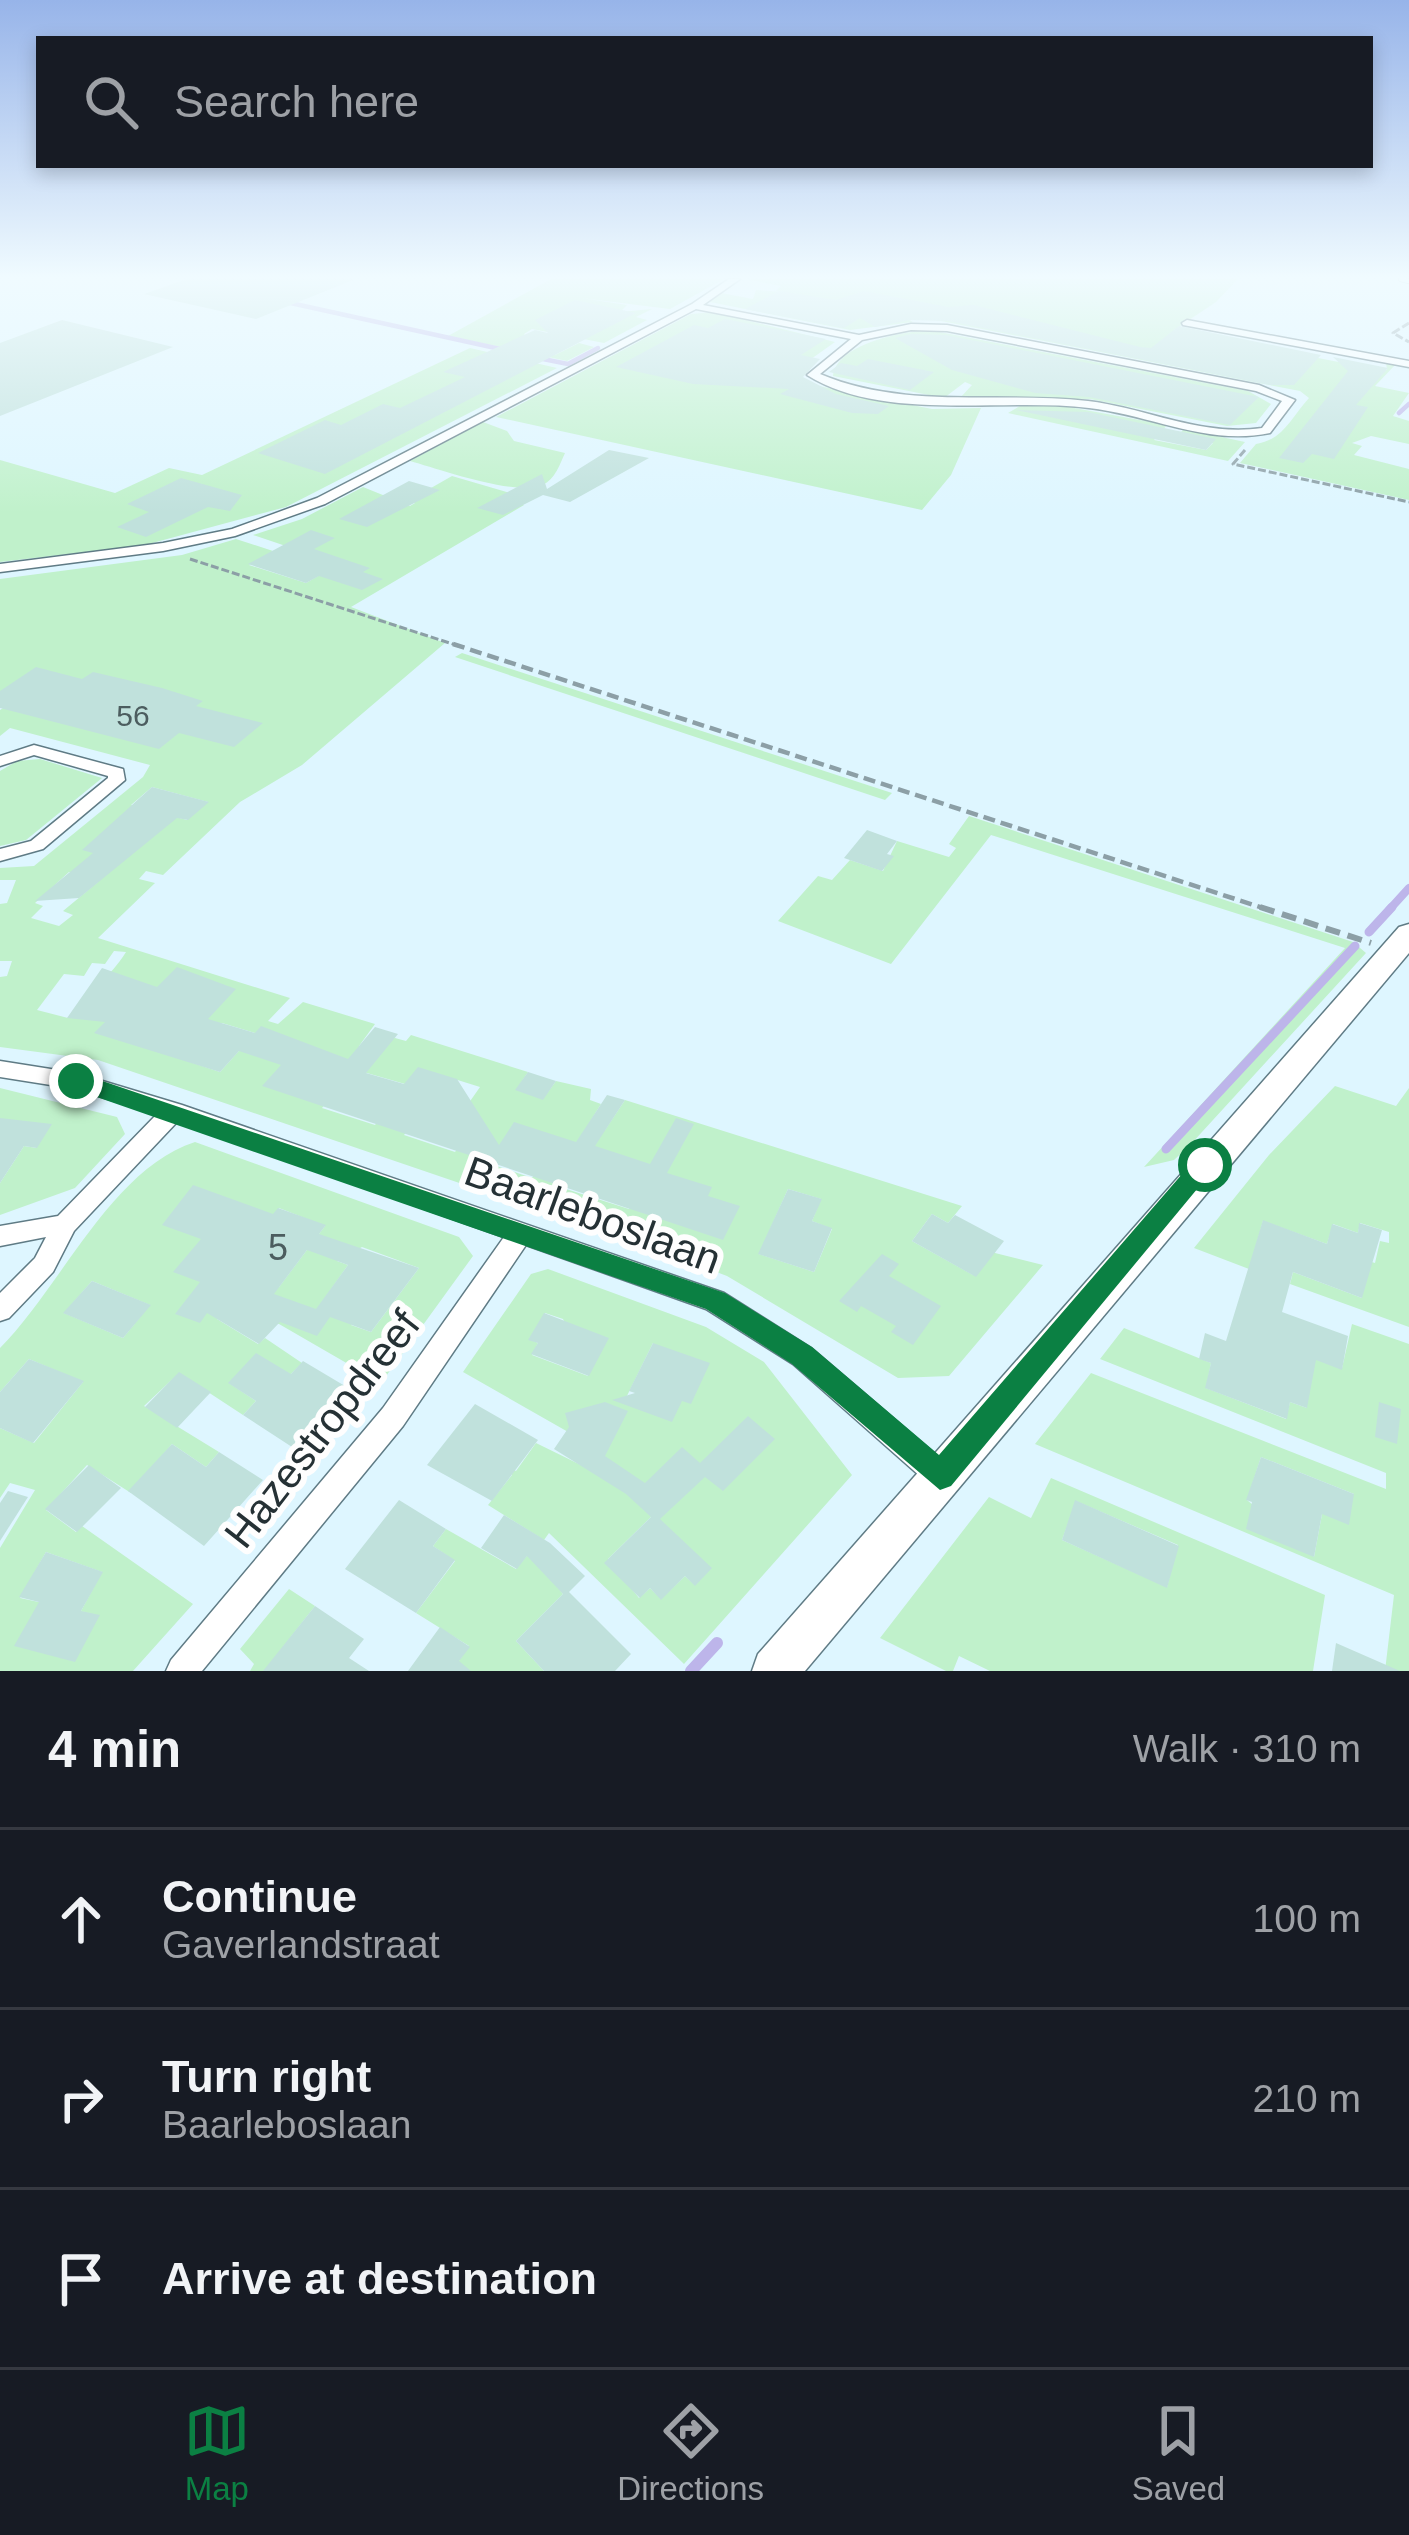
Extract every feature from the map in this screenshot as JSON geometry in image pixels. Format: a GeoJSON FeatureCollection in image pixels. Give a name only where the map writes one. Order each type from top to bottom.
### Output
{"type":"FeatureCollection","features":[{"type":"Feature","properties":{"kind":"main road"},"geometry":{"type":"LineString","coordinates":[[775,1671],[1401,942]]}},
{"type":"Feature","properties":{"kind":"street"},"geometry":{"type":"LineString","coordinates":[[0,568],[163,547],[235,532],[321,501],[597,357]]}},
{"type":"Feature","properties":{"kind":"street"},"geometry":{"type":"LineString","coordinates":[[835,357],[812,375],[924,401],[1068,402],[1251,434],[1266,431],[1289,400],[1259,388],[1098,357]]}},
{"type":"Feature","properties":{"kind":"street"},"geometry":{"type":"LineString","coordinates":[[1371,357],[1409,364]]}},
{"type":"Feature","properties":{"kind":"street"},"geometry":{"type":"LineString","coordinates":[[0,761],[34,750],[117,773],[116,780],[37,845],[0,855]]}},
{"type":"Feature","properties":{"kind":"street","name":"Baarleboslaan"},"geometry":{"type":"LineString","coordinates":[[0,1069],[76,1081],[174,1111],[715,1301],[802,1355],[940,1476]]}},
{"type":"Feature","properties":{"kind":"street"},"geometry":{"type":"LineString","coordinates":[[0,1310],[44,1265],[65,1224],[174,1111]]}},
{"type":"Feature","properties":{"kind":"street"},"geometry":{"type":"LineString","coordinates":[[0,1236],[65,1224]]}},
{"type":"Feature","properties":{"kind":"street","name":"Hazestropdreef"},"geometry":{"type":"LineString","coordinates":[[182,1671],[393,1418],[520,1233]]}},
{"type":"Feature","properties":{"kind":"path"},"geometry":{"type":"LineString","coordinates":[[1251,434],[1252,442],[1233,464],[1409,502]]}},
{"type":"Feature","properties":{"kind":"path"},"geometry":{"type":"LineString","coordinates":[[163,547],[220,571],[1401,942]]}},
{"type":"Feature","properties":{"kind":"green space"},"geometry":{"type":"Polygon","coordinates":[[[451,357],[509,357],[557,368],[286,507],[145,545],[0,562],[0,460],[115,493],[169,468],[202,475],[451,357]]]}},
{"type":"Feature","properties":{"kind":"green space"},"geometry":{"type":"Polygon","coordinates":[[[610,357],[814,357],[790,374],[794,381],[932,409],[981,408],[951,475],[922,510],[496,417],[610,357]]]}},
{"type":"Feature","properties":{"kind":"green space"},"geometry":{"type":"Polygon","coordinates":[[[845,357],[1070,357],[1248,391],[1271,404],[1256,423],[1227,426],[1090,399],[960,398],[972,385],[965,382],[944,398],[833,376],[845,357]]]}},
{"type":"Feature","properties":{"kind":"green space"},"geometry":{"type":"Polygon","coordinates":[[[1126,357],[1313,357],[1387,370],[1386,362],[1396,364],[1375,386],[1409,393],[1393,416],[1409,421],[1409,444],[1371,436],[1352,443],[1362,446],[1354,455],[1409,469],[1409,500],[1240,463],[1256,444],[1286,427],[1309,398],[1300,391],[1126,357]]]}},
{"type":"Feature","properties":{"kind":"green space"},"geometry":{"type":"Polygon","coordinates":[[[1058,405],[1167,425],[1154,440],[1206,450],[1213,443],[1178,435],[1184,429],[1245,442],[1228,461],[1008,413],[1020,406],[1058,405]]]}},
{"type":"Feature","properties":{"kind":"green space"},"geometry":{"type":"Polygon","coordinates":[[[483,422],[507,431],[514,441],[565,453],[554,475],[543,485],[515,487],[410,461],[483,422]]]}},
{"type":"Feature","properties":{"kind":"green space"},"geometry":{"type":"Polygon","coordinates":[[[452,476],[534,500],[516,500],[524,505],[351,607],[445,643],[302,765],[240,802],[163,875],[146,871],[139,879],[155,883],[98,938],[290,998],[268,1021],[278,1024],[303,1002],[375,1024],[359,1046],[395,1038],[406,1041],[411,1035],[528,1072],[518,1087],[545,1096],[556,1081],[591,1089],[590,1100],[601,1104],[588,1125],[605,1130],[625,1100],[962,1206],[948,1223],[932,1214],[912,1241],[973,1275],[991,1252],[1043,1265],[949,1376],[898,1378],[727,1276],[677,1257],[98,1060],[0,1047],[0,977],[7,976],[12,961],[0,961],[0,904],[7,903],[16,880],[0,880],[0,868],[34,866],[143,777],[150,765],[10,728],[0,736],[0,710],[32,690],[0,691],[0,579],[182,555],[236,539],[273,551],[249,565],[306,583],[339,564],[253,535],[302,519],[363,487],[410,506],[415,503],[410,500],[452,476]],[[152,787],[131,805],[187,820],[208,802],[152,787]],[[69,872],[35,903],[43,906],[31,918],[59,926],[73,915],[63,911],[98,882],[69,872]],[[114,951],[105,964],[92,963],[84,976],[64,974],[37,1010],[68,1018],[126,952],[114,951]],[[222,1023],[172,1056],[220,1072],[255,1033],[222,1023]],[[353,1069],[322,1108],[375,1125],[405,1084],[353,1069]],[[448,1077],[404,1135],[455,1152],[476,1123],[466,1107],[480,1087],[448,1077]],[[515,1123],[488,1163],[532,1178],[543,1160],[515,1123]],[[588,1153],[566,1189],[629,1209],[650,1172],[588,1153]],[[788,1189],[759,1254],[814,1272],[832,1229],[812,1221],[821,1199],[788,1189]]]}},
{"type":"Feature","properties":{"kind":"green space"},"geometry":{"type":"Polygon","coordinates":[[[462,653],[892,793],[885,800],[455,657],[462,653]]]}},
{"type":"Feature","properties":{"kind":"green space"},"geometry":{"type":"Polygon","coordinates":[[[40,759],[102,778],[26,840],[0,846],[0,771],[17,761],[40,759]]]}},
{"type":"Feature","properties":{"kind":"green space"},"geometry":{"type":"Polygon","coordinates":[[[969,816],[1353,942],[1366,953],[1191,1144],[1174,1160],[1144,1167],[1345,948],[991,835],[891,964],[778,921],[818,876],[832,880],[850,860],[883,871],[897,841],[949,857],[956,848],[949,844],[969,816]]]}},
{"type":"Feature","properties":{"kind":"green space"},"geometry":{"type":"Polygon","coordinates":[[[1335,1086],[1396,1106],[1409,1088],[1409,1327],[1290,1284],[1293,1272],[1362,1298],[1362,1259],[1375,1263],[1380,1241],[1389,1243],[1389,1232],[1360,1223],[1358,1233],[1333,1224],[1327,1244],[1263,1221],[1249,1269],[1194,1248],[1269,1155],[1335,1086]]]}},
{"type":"Feature","properties":{"kind":"green space"},"geometry":{"type":"Polygon","coordinates":[[[0,1088],[117,1117],[125,1134],[75,1188],[0,1215],[0,1183],[24,1146],[37,1148],[0,1123],[0,1088]]]}},
{"type":"Feature","properties":{"kind":"green space"},"geometry":{"type":"Polygon","coordinates":[[[195,1142],[459,1237],[473,1256],[381,1383],[279,1324],[217,1319],[258,1344],[265,1338],[302,1363],[291,1374],[229,1383],[256,1401],[243,1415],[179,1373],[144,1406],[219,1452],[206,1467],[172,1444],[131,1493],[87,1465],[46,1510],[76,1532],[82,1526],[193,1604],[133,1671],[0,1671],[0,1548],[35,1490],[10,1483],[0,1498],[0,1428],[34,1443],[83,1382],[29,1359],[0,1392],[0,1348],[112,1203],[165,1156],[195,1142]],[[279,1208],[230,1269],[279,1287],[325,1226],[279,1208]],[[362,1247],[337,1261],[348,1265],[322,1302],[358,1315],[351,1325],[371,1332],[419,1268],[362,1247]],[[92,1281],[64,1313],[123,1338],[150,1305],[92,1281]],[[46,1552],[20,1598],[99,1615],[81,1611],[102,1572],[46,1552]]]}},
{"type":"Feature","properties":{"kind":"green space"},"geometry":{"type":"Polygon","coordinates":[[[548,1269],[706,1327],[764,1362],[852,1475],[684,1664],[549,1533],[544,1540],[488,1505],[512,1475],[510,1468],[516,1471],[536,1443],[585,1467],[598,1449],[463,1372],[531,1274],[548,1269]],[[545,1313],[529,1339],[538,1343],[532,1355],[588,1376],[563,1319],[545,1313]],[[653,1343],[623,1404],[682,1401],[653,1343]],[[654,1514],[608,1559],[639,1598],[650,1588],[661,1599],[685,1576],[695,1585],[654,1514]]]}},
{"type":"Feature","properties":{"kind":"green space"},"geometry":{"type":"Polygon","coordinates":[[[1352,1324],[1409,1344],[1409,1671],[1385,1671],[1394,1595],[1035,1444],[1091,1373],[1386,1489],[1386,1473],[1100,1359],[1124,1328],[1211,1363],[1206,1388],[1286,1419],[1290,1402],[1307,1408],[1262,1340],[1342,1368],[1352,1324]],[[1261,1457],[1247,1500],[1314,1557],[1322,1514],[1354,1494],[1261,1457]]]}},
{"type":"Feature","properties":{"kind":"green space"},"geometry":{"type":"Polygon","coordinates":[[[1051,1478],[1325,1595],[1313,1671],[990,1671],[959,1656],[953,1671],[946,1671],[880,1638],[989,1497],[1031,1518],[1051,1478]],[[1076,1501],[1062,1540],[1167,1587],[1178,1545],[1076,1501]]]}},
{"type":"Feature","properties":{"kind":"green space"},"geometry":{"type":"Polygon","coordinates":[[[446,1529],[516,1569],[530,1552],[563,1594],[516,1641],[544,1671],[452,1671],[469,1646],[416,1613],[455,1561],[433,1546],[446,1529]]]}},
{"type":"Feature","properties":{"kind":"green space"},"geometry":{"type":"Polygon","coordinates":[[[289,1589],[315,1606],[264,1671],[250,1671],[254,1664],[240,1649],[289,1589]]]}},
{"type":"Feature","properties":{"kind":"building"},"geometry":{"type":"Polygon","coordinates":[[[0,357],[148,357],[0,416],[0,357]]]}},
{"type":"Feature","properties":{"kind":"building"},"geometry":{"type":"Polygon","coordinates":[[[476,357],[551,357],[325,474],[258,453],[325,420],[341,425],[383,404],[400,408],[465,377],[443,372],[476,357]]]}},
{"type":"Feature","properties":{"kind":"building"},"geometry":{"type":"Polygon","coordinates":[[[635,357],[810,357],[820,359],[803,377],[836,394],[889,406],[878,414],[852,413],[780,394],[789,389],[693,384],[616,367],[635,357]]]}},
{"type":"Feature","properties":{"kind":"building"},"geometry":{"type":"Polygon","coordinates":[[[929,357],[1057,357],[1259,397],[1230,425],[1089,397],[1035,393],[952,370],[929,357]]]}},
{"type":"Feature","properties":{"kind":"building"},"geometry":{"type":"Polygon","coordinates":[[[1129,357],[1319,357],[1294,385],[1270,385],[1129,357]]]}},
{"type":"Feature","properties":{"kind":"building"},"geometry":{"type":"Polygon","coordinates":[[[1333,357],[1388,368],[1356,405],[1368,407],[1334,459],[1312,454],[1303,463],[1279,458],[1348,371],[1333,357]]]}},
{"type":"Feature","properties":{"kind":"building"},"geometry":{"type":"Polygon","coordinates":[[[868,359],[934,372],[910,390],[829,372],[841,363],[857,366],[868,359]]]}},
{"type":"Feature","properties":{"kind":"building"},"geometry":{"type":"Polygon","coordinates":[[[1016,410],[1088,412],[1216,439],[1206,450],[1016,410]]]}},
{"type":"Feature","properties":{"kind":"building"},"geometry":{"type":"Polygon","coordinates":[[[609,450],[649,458],[570,502],[543,495],[503,515],[477,508],[542,474],[547,489],[609,450]]]}},
{"type":"Feature","properties":{"kind":"building"},"geometry":{"type":"Polygon","coordinates":[[[181,478],[242,495],[230,511],[208,507],[146,537],[117,527],[149,512],[127,504],[181,478]]]}},
{"type":"Feature","properties":{"kind":"building"},"geometry":{"type":"Polygon","coordinates":[[[409,481],[440,490],[367,527],[339,519],[409,481]]]}},
{"type":"Feature","properties":{"kind":"building"},"geometry":{"type":"Polygon","coordinates":[[[311,530],[335,538],[314,549],[370,568],[363,572],[383,579],[362,590],[319,576],[306,583],[248,564],[311,530]]]}},
{"type":"Feature","properties":{"kind":"building"},"geometry":{"type":"Polygon","coordinates":[[[36,667],[82,679],[93,672],[162,688],[203,701],[196,706],[263,723],[234,747],[179,733],[159,749],[0,708],[0,691],[36,667]]]}},
{"type":"Feature","properties":{"kind":"building"},"geometry":{"type":"Polygon","coordinates":[[[152,787],[209,802],[188,820],[177,818],[79,898],[35,901],[93,853],[82,850],[152,787]]]}},
{"type":"Feature","properties":{"kind":"building"},"geometry":{"type":"Polygon","coordinates":[[[867,830],[897,841],[887,854],[894,856],[882,871],[844,858],[867,830]]]}},
{"type":"Feature","properties":{"kind":"building"},"geometry":{"type":"Polygon","coordinates":[[[177,967],[236,989],[208,1019],[255,1033],[261,1026],[348,1059],[375,1027],[398,1034],[366,1073],[404,1084],[418,1067],[457,1079],[499,1145],[514,1122],[576,1142],[607,1095],[625,1100],[595,1146],[650,1164],[676,1118],[694,1124],[667,1173],[712,1187],[708,1196],[740,1206],[723,1240],[262,1086],[281,1065],[239,1051],[220,1072],[94,1033],[105,1022],[67,1018],[102,968],[157,987],[177,967]]]}},
{"type":"Feature","properties":{"kind":"building"},"geometry":{"type":"Polygon","coordinates":[[[528,1072],[556,1081],[543,1100],[515,1090],[528,1072]]]}},
{"type":"Feature","properties":{"kind":"building"},"geometry":{"type":"Polygon","coordinates":[[[0,1118],[52,1124],[37,1148],[24,1146],[0,1183],[0,1118]]]}},
{"type":"Feature","properties":{"kind":"building"},"geometry":{"type":"Polygon","coordinates":[[[193,1185],[273,1214],[278,1208],[326,1225],[319,1234],[419,1268],[371,1332],[330,1317],[317,1336],[280,1322],[259,1344],[207,1313],[200,1323],[175,1314],[200,1282],[173,1272],[201,1239],[162,1225],[193,1185]],[[307,1250],[274,1294],[316,1309],[348,1265],[307,1250]]]}},
{"type":"Feature","properties":{"kind":"building"},"geometry":{"type":"Polygon","coordinates":[[[788,1189],[822,1199],[812,1221],[832,1228],[814,1272],[758,1254],[788,1189]]]}},
{"type":"Feature","properties":{"kind":"building"},"geometry":{"type":"Polygon","coordinates":[[[932,1214],[948,1223],[955,1215],[1004,1241],[976,1277],[912,1241],[932,1214]]]}},
{"type":"Feature","properties":{"kind":"building"},"geometry":{"type":"Polygon","coordinates":[[[1263,1220],[1327,1244],[1332,1224],[1358,1233],[1359,1223],[1382,1230],[1362,1298],[1293,1272],[1282,1312],[1348,1336],[1342,1370],[1316,1360],[1307,1408],[1290,1402],[1287,1419],[1205,1388],[1211,1363],[1199,1359],[1205,1333],[1226,1341],[1263,1220]]]}},
{"type":"Feature","properties":{"kind":"building"},"geometry":{"type":"Polygon","coordinates":[[[882,1254],[899,1264],[889,1276],[941,1306],[913,1345],[891,1332],[896,1326],[861,1306],[857,1312],[839,1301],[882,1254]]]}},
{"type":"Feature","properties":{"kind":"building"},"geometry":{"type":"Polygon","coordinates":[[[92,1281],[151,1305],[123,1338],[63,1313],[92,1281]]]}},
{"type":"Feature","properties":{"kind":"building"},"geometry":{"type":"Polygon","coordinates":[[[544,1313],[609,1338],[589,1376],[531,1354],[538,1343],[528,1340],[544,1313]]]}},
{"type":"Feature","properties":{"kind":"building"},"geometry":{"type":"Polygon","coordinates":[[[653,1343],[710,1363],[691,1404],[682,1401],[672,1422],[612,1400],[635,1393],[629,1391],[653,1343]]]}},
{"type":"Feature","properties":{"kind":"building"},"geometry":{"type":"Polygon","coordinates":[[[256,1353],[291,1374],[303,1361],[345,1386],[292,1447],[243,1415],[256,1401],[228,1383],[256,1353]]]}},
{"type":"Feature","properties":{"kind":"building"},"geometry":{"type":"Polygon","coordinates":[[[29,1359],[84,1381],[33,1443],[0,1428],[0,1392],[29,1359]]]}},
{"type":"Feature","properties":{"kind":"building"},"geometry":{"type":"Polygon","coordinates":[[[179,1372],[211,1392],[177,1428],[145,1407],[179,1372]]]}},
{"type":"Feature","properties":{"kind":"building"},"geometry":{"type":"Polygon","coordinates":[[[605,1402],[628,1411],[605,1456],[645,1483],[682,1447],[700,1463],[748,1416],[775,1439],[723,1491],[705,1477],[660,1519],[712,1568],[695,1586],[685,1576],[661,1600],[650,1588],[640,1598],[604,1563],[651,1517],[626,1494],[554,1449],[569,1427],[565,1413],[605,1402]]]}},
{"type":"Feature","properties":{"kind":"building"},"geometry":{"type":"Polygon","coordinates":[[[1379,1402],[1401,1409],[1397,1444],[1375,1437],[1379,1402]]]}},
{"type":"Feature","properties":{"kind":"building"},"geometry":{"type":"Polygon","coordinates":[[[475,1404],[538,1440],[492,1501],[427,1465],[475,1404]]]}},
{"type":"Feature","properties":{"kind":"building"},"geometry":{"type":"Polygon","coordinates":[[[172,1444],[206,1467],[219,1452],[263,1480],[204,1546],[128,1491],[172,1444]]]}},
{"type":"Feature","properties":{"kind":"building"},"geometry":{"type":"Polygon","coordinates":[[[1261,1457],[1354,1494],[1349,1525],[1322,1514],[1314,1557],[1246,1529],[1252,1502],[1246,1500],[1261,1457]]]}},
{"type":"Feature","properties":{"kind":"building"},"geometry":{"type":"Polygon","coordinates":[[[89,1465],[121,1488],[77,1532],[45,1509],[89,1465]]]}},
{"type":"Feature","properties":{"kind":"building"},"geometry":{"type":"Polygon","coordinates":[[[8,1491],[28,1497],[0,1541],[0,1503],[8,1491]]]}},
{"type":"Feature","properties":{"kind":"building"},"geometry":{"type":"Polygon","coordinates":[[[399,1500],[446,1529],[433,1546],[455,1560],[416,1613],[345,1569],[399,1500]]]}},
{"type":"Feature","properties":{"kind":"building"},"geometry":{"type":"Polygon","coordinates":[[[1075,1500],[1179,1546],[1167,1588],[1062,1540],[1075,1500]]]}},
{"type":"Feature","properties":{"kind":"building"},"geometry":{"type":"Polygon","coordinates":[[[504,1515],[550,1543],[585,1576],[569,1592],[631,1654],[615,1671],[544,1671],[516,1641],[563,1594],[527,1556],[517,1569],[481,1548],[504,1515]]]}},
{"type":"Feature","properties":{"kind":"building"},"geometry":{"type":"Polygon","coordinates":[[[46,1552],[103,1572],[81,1611],[100,1615],[75,1662],[14,1646],[39,1602],[19,1597],[46,1552]]]}},
{"type":"Feature","properties":{"kind":"building"},"geometry":{"type":"Polygon","coordinates":[[[315,1606],[364,1639],[349,1658],[369,1671],[263,1671],[315,1606]]]}},
{"type":"Feature","properties":{"kind":"building"},"geometry":{"type":"Polygon","coordinates":[[[440,1627],[470,1647],[459,1661],[471,1671],[408,1671],[440,1627]]]}},
{"type":"Feature","properties":{"kind":"building"},"geometry":{"type":"Polygon","coordinates":[[[1336,1643],[1400,1671],[1332,1671],[1336,1643]]]}},
{"type":"Feature","properties":{"kind":"waterway"},"geometry":{"type":"LineString","coordinates":[[538,358],[568,364],[581,357]]}},
{"type":"Feature","properties":{"kind":"waterway"},"geometry":{"type":"LineString","coordinates":[[1399,413],[1409,404]]}},
{"type":"Feature","properties":{"kind":"waterway"},"geometry":{"type":"LineString","coordinates":[[1389,910],[1409,888]]}},
{"type":"Feature","properties":{"kind":"waterway"},"geometry":{"type":"LineString","coordinates":[[1369,932],[1392,907]]}},
{"type":"Feature","properties":{"kind":"waterway"},"geometry":{"type":"LineString","coordinates":[[1166,1149],[1355,946]]}},
{"type":"Feature","properties":{"kind":"waterway"},"geometry":{"type":"LineString","coordinates":[[691,1671],[717,1643]]}},
{"type":"Feature","properties":{"kind":"route"},"geometry":{"type":"LineString","coordinates":[[76,1081],[715,1301],[802,1355],[940,1476],[1205,1165]]}}]}
